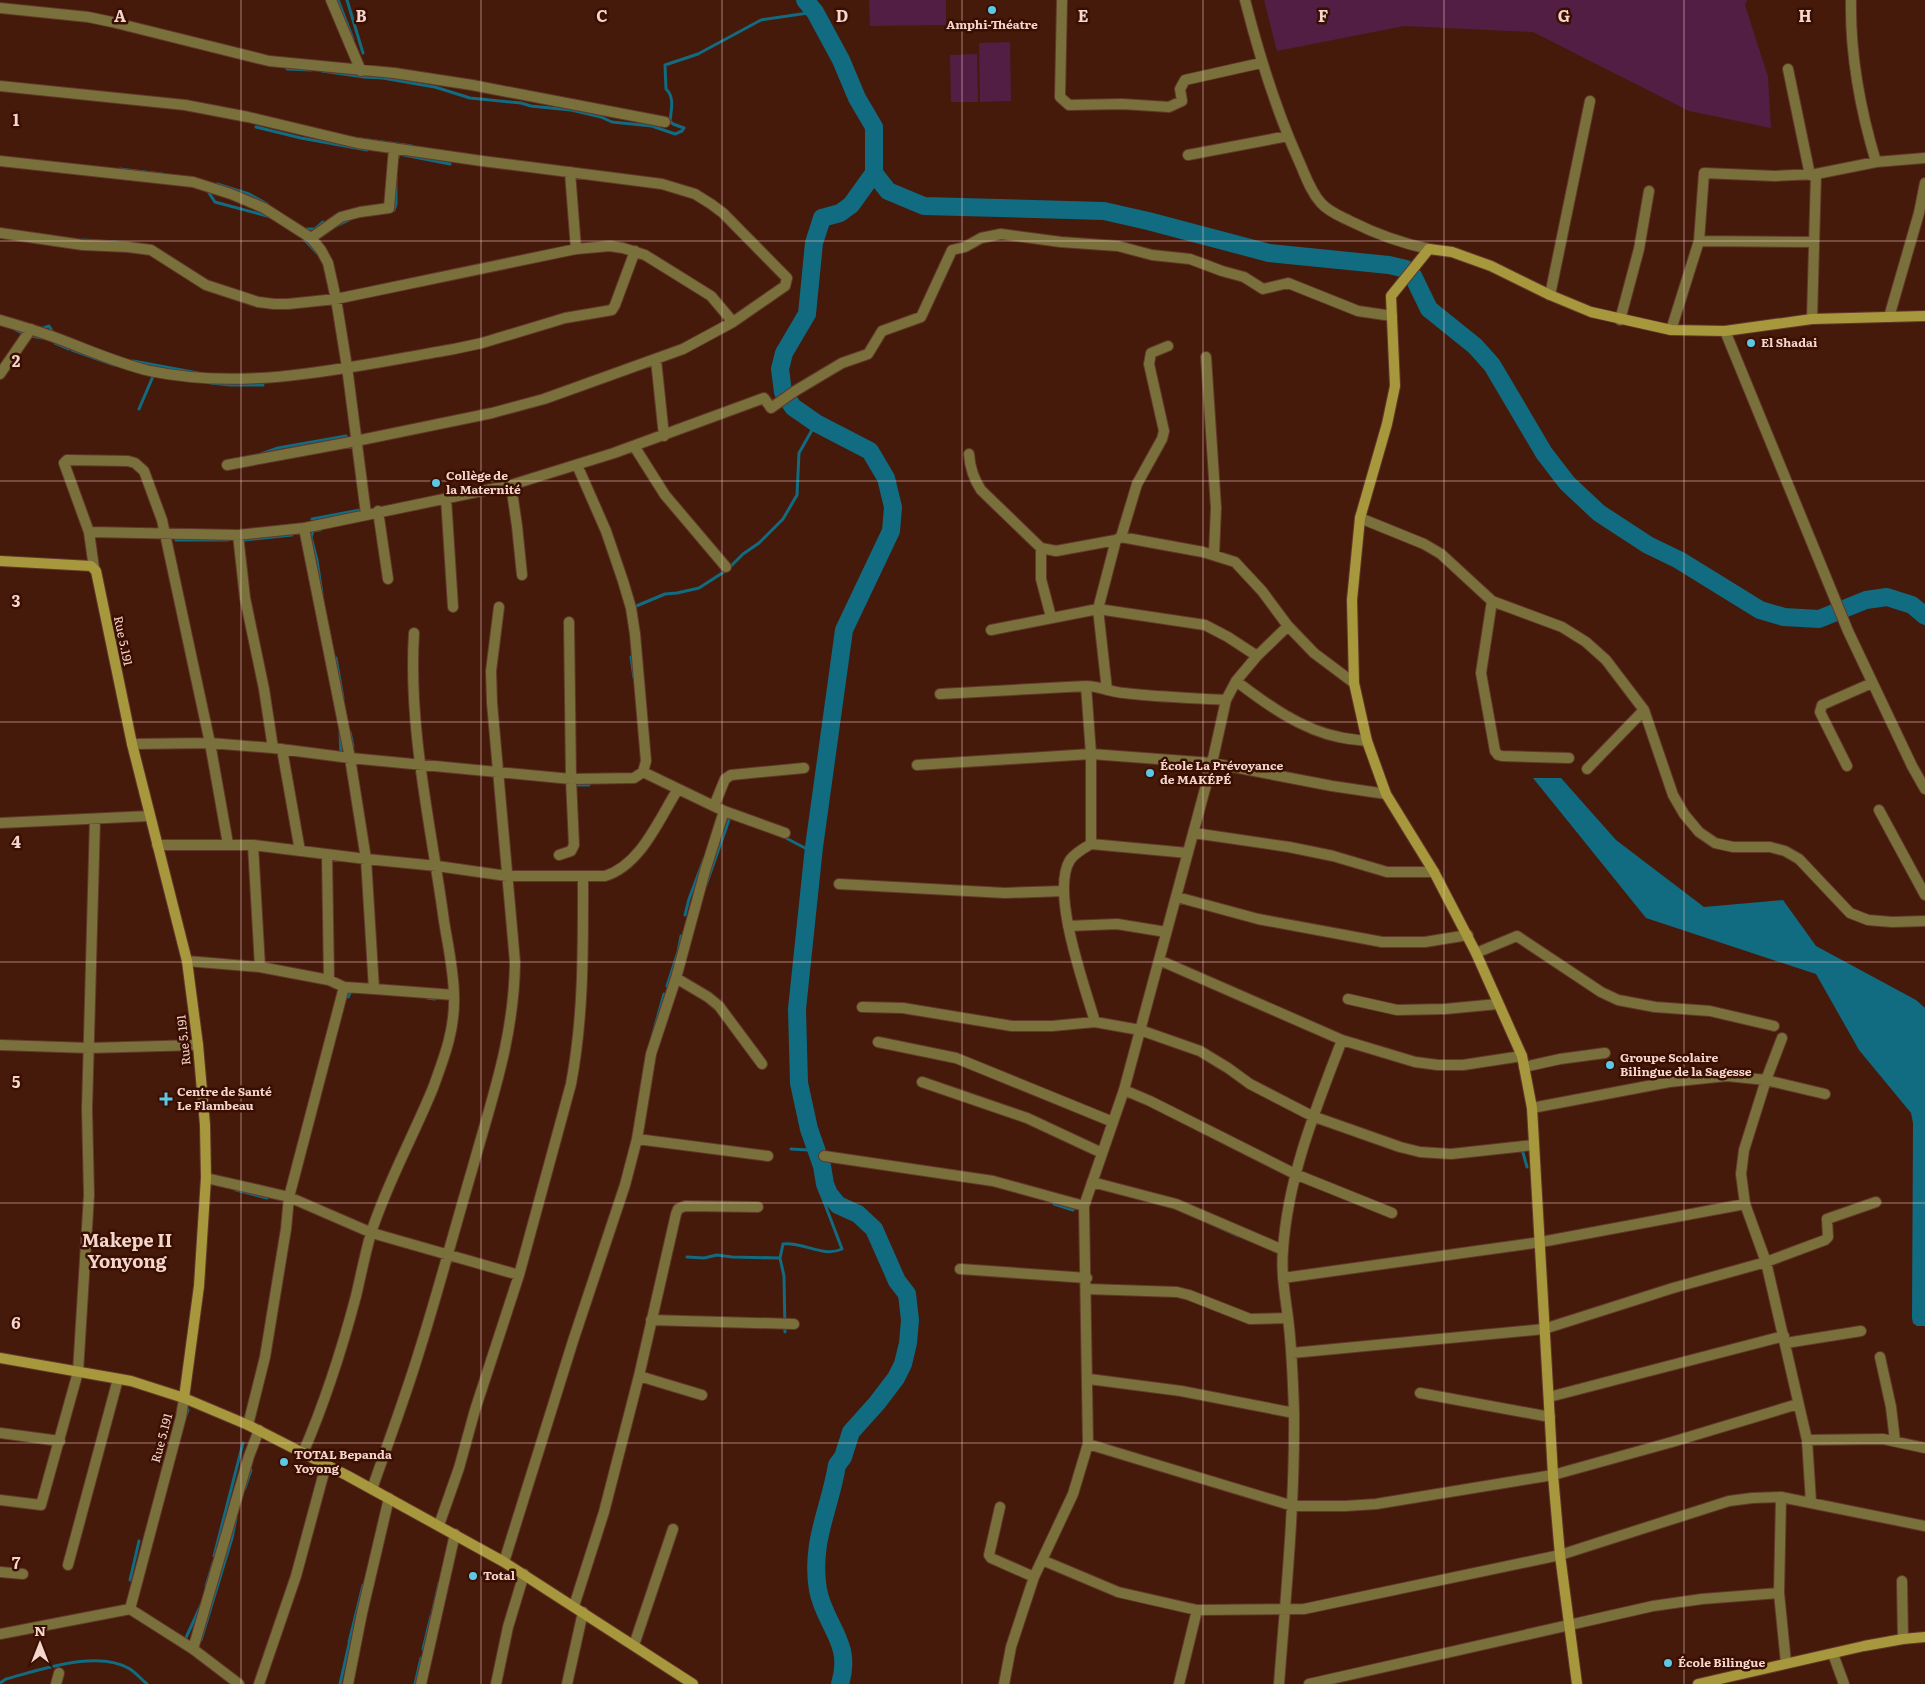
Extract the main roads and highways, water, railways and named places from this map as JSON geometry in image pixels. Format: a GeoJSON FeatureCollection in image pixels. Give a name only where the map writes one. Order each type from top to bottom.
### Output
{"type":"FeatureCollection","features":[{"type":"Feature","properties":{"kind":"water"},"geometry":{"type":"Polygon","coordinates":[[[1533,778],[1561,778],[1616,840],[1704,907],[1783,900],[1816,946],[1916,1000],[1925,1008],[1925,1326],[1917,1326],[1913,1323],[1912,1318],[1913,1123],[1911,1113],[1859,1050],[1816,974],[1646,918],[1533,778]]]}},
{"type":"Feature","properties":{"kind":"waterway"},"geometry":{"type":"LineString","coordinates":[[338,0],[353,39]]}},
{"type":"Feature","properties":{"kind":"waterway"},"geometry":{"type":"LineString","coordinates":[[347,0],[363,53]]}},
{"type":"Feature","properties":{"kind":"waterway"},"geometry":{"type":"LineString","coordinates":[[805,0],[815,12],[841,60],[857,98],[874,127],[874,173],[888,191],[924,206],[1104,211],[1269,253],[1389,265],[1406,269],[1413,276],[1429,309],[1475,346],[1492,365],[1544,453],[1567,483],[1599,513],[1648,545],[1679,560],[1760,610],[1784,617],[1819,619],[1866,600],[1887,597],[1912,605],[1925,616]]}},
{"type":"Feature","properties":{"kind":"waterway"},"geometry":{"type":"LineString","coordinates":[[322,71],[383,78],[435,87],[470,98],[571,110],[601,117],[612,122],[652,126],[675,134],[684,128],[670,121],[672,109],[671,96],[666,89],[665,65],[698,54],[761,20],[815,12]]}},
{"type":"Feature","properties":{"kind":"waterway"},"geometry":{"type":"LineString","coordinates":[[287,69],[311,70]]}},
{"type":"Feature","properties":{"kind":"waterway"},"geometry":{"type":"LineString","coordinates":[[256,127],[301,138],[367,150]]}},
{"type":"Feature","properties":{"kind":"waterway"},"geometry":{"type":"LineString","coordinates":[[354,138],[412,146]]}},
{"type":"Feature","properties":{"kind":"waterway"},"geometry":{"type":"LineString","coordinates":[[398,158],[399,154],[450,164]]}},
{"type":"Feature","properties":{"kind":"waterway"},"geometry":{"type":"LineString","coordinates":[[120,169],[162,174]]}},
{"type":"Feature","properties":{"kind":"waterway"},"geometry":{"type":"LineString","coordinates":[[840,1684],[843,1670],[841,1646],[821,1603],[818,1590],[816,1573],[819,1541],[837,1465],[843,1457],[851,1432],[896,1378],[903,1364],[908,1343],[910,1320],[907,1294],[897,1281],[874,1229],[858,1214],[838,1205],[829,1194],[825,1184],[822,1166],[809,1129],[799,1083],[797,1009],[814,847],[844,630],[891,531],[893,507],[886,478],[870,451],[816,423],[793,407],[783,392],[780,369],[784,353],[807,314],[814,243],[822,218],[840,213],[851,205],[874,173]]}},
{"type":"Feature","properties":{"kind":"waterway"},"geometry":{"type":"LineString","coordinates":[[389,212],[394,210],[396,204],[396,177]]}},
{"type":"Feature","properties":{"kind":"waterway"},"geometry":{"type":"LineString","coordinates":[[217,184],[249,194],[267,204]]}},
{"type":"Feature","properties":{"kind":"waterway"},"geometry":{"type":"LineString","coordinates":[[209,193],[215,202],[271,217]]}},
{"type":"Feature","properties":{"kind":"waterway"},"geometry":{"type":"LineString","coordinates":[[336,226],[349,220]]}},
{"type":"Feature","properties":{"kind":"waterway"},"geometry":{"type":"LineString","coordinates":[[307,229],[315,229],[323,222]]}},
{"type":"Feature","properties":{"kind":"waterway"},"geometry":{"type":"LineString","coordinates":[[301,236],[317,253]]}},
{"type":"Feature","properties":{"kind":"waterway"},"geometry":{"type":"LineString","coordinates":[[83,240],[117,242]]}},
{"type":"Feature","properties":{"kind":"waterway"},"geometry":{"type":"LineString","coordinates":[[41,329],[49,326],[54,334]]}},
{"type":"Feature","properties":{"kind":"waterway"},"geometry":{"type":"LineString","coordinates":[[16,330],[24,334]]}},
{"type":"Feature","properties":{"kind":"waterway"},"geometry":{"type":"LineString","coordinates":[[30,338],[32,336],[42,338]]}},
{"type":"Feature","properties":{"kind":"waterway"},"geometry":{"type":"LineString","coordinates":[[55,343],[69,349]]}},
{"type":"Feature","properties":{"kind":"waterway"},"geometry":{"type":"LineString","coordinates":[[72,350],[114,365]]}},
{"type":"Feature","properties":{"kind":"waterway"},"geometry":{"type":"LineString","coordinates":[[133,361],[198,373]]}},
{"type":"Feature","properties":{"kind":"waterway"},"geometry":{"type":"LineString","coordinates":[[139,409],[154,374]]}},
{"type":"Feature","properties":{"kind":"waterway"},"geometry":{"type":"LineString","coordinates":[[211,383],[263,385]]}},
{"type":"Feature","properties":{"kind":"waterway"},"geometry":{"type":"LineString","coordinates":[[634,607],[665,594],[699,588],[727,570],[743,554],[759,543],[783,519],[797,495],[799,453],[816,423]]}},
{"type":"Feature","properties":{"kind":"waterway"},"geometry":{"type":"LineString","coordinates":[[261,454],[278,448],[346,436]]}},
{"type":"Feature","properties":{"kind":"waterway"},"geometry":{"type":"LineString","coordinates":[[312,519],[360,510]]}},
{"type":"Feature","properties":{"kind":"waterway"},"geometry":{"type":"LineString","coordinates":[[320,530],[313,531],[311,537],[317,560],[322,594]]}},
{"type":"Feature","properties":{"kind":"waterway"},"geometry":{"type":"LineString","coordinates":[[244,540],[292,535]]}},
{"type":"Feature","properties":{"kind":"waterway"},"geometry":{"type":"LineString","coordinates":[[176,540],[228,540]]}},
{"type":"Feature","properties":{"kind":"waterway"},"geometry":{"type":"LineString","coordinates":[[631,657],[634,678]]}},
{"type":"Feature","properties":{"kind":"waterway"},"geometry":{"type":"LineString","coordinates":[[336,658],[343,698]]}},
{"type":"Feature","properties":{"kind":"waterway"},"geometry":{"type":"LineString","coordinates":[[340,732],[341,755]]}},
{"type":"Feature","properties":{"kind":"waterway"},"geometry":{"type":"LineString","coordinates":[[350,732],[353,746]]}},
{"type":"Feature","properties":{"kind":"waterway"},"geometry":{"type":"LineString","coordinates":[[578,785],[589,785]]}},
{"type":"Feature","properties":{"kind":"waterway"},"geometry":{"type":"LineString","coordinates":[[706,885],[730,817]]}},
{"type":"Feature","properties":{"kind":"waterway"},"geometry":{"type":"LineString","coordinates":[[782,836],[805,848],[814,847]]}},
{"type":"Feature","properties":{"kind":"waterway"},"geometry":{"type":"LineString","coordinates":[[685,915],[704,859]]}},
{"type":"Feature","properties":{"kind":"waterway"},"geometry":{"type":"LineString","coordinates":[[667,986],[681,936]]}},
{"type":"Feature","properties":{"kind":"waterway"},"geometry":{"type":"LineString","coordinates":[[348,997],[352,989]]}},
{"type":"Feature","properties":{"kind":"waterway"},"geometry":{"type":"LineString","coordinates":[[652,1037],[664,994]]}},
{"type":"Feature","properties":{"kind":"waterway"},"geometry":{"type":"LineString","coordinates":[[427,998],[435,999]]}},
{"type":"Feature","properties":{"kind":"waterway"},"geometry":{"type":"LineString","coordinates":[[791,1149],[808,1150],[815,1148]]}},
{"type":"Feature","properties":{"kind":"waterway"},"geometry":{"type":"LineString","coordinates":[[1522,1149],[1527,1167]]}},
{"type":"Feature","properties":{"kind":"waterway"},"geometry":{"type":"LineString","coordinates":[[785,1332],[784,1276],[780,1258],[783,1244],[798,1245],[827,1252],[842,1249],[823,1199],[826,1187]]}},
{"type":"Feature","properties":{"kind":"waterway"},"geometry":{"type":"LineString","coordinates":[[236,1190],[267,1198]]}},
{"type":"Feature","properties":{"kind":"waterway"},"geometry":{"type":"LineString","coordinates":[[1054,1204],[1073,1210]]}},
{"type":"Feature","properties":{"kind":"waterway"},"geometry":{"type":"LineString","coordinates":[[1207,1222],[1238,1236]]}},
{"type":"Feature","properties":{"kind":"waterway"},"geometry":{"type":"LineString","coordinates":[[687,1257],[704,1258],[717,1255],[780,1258]]}},
{"type":"Feature","properties":{"kind":"waterway"},"geometry":{"type":"LineString","coordinates":[[185,1418],[188,1410]]}},
{"type":"Feature","properties":{"kind":"waterway"},"geometry":{"type":"LineString","coordinates":[[214,1556],[243,1443]]}},
{"type":"Feature","properties":{"kind":"waterway"},"geometry":{"type":"LineString","coordinates":[[245,1488],[251,1470]]}},
{"type":"Feature","properties":{"kind":"waterway"},"geometry":{"type":"LineString","coordinates":[[201,1640],[232,1538],[236,1518]]}},
{"type":"Feature","properties":{"kind":"waterway"},"geometry":{"type":"LineString","coordinates":[[130,1580],[139,1541]]}},
{"type":"Feature","properties":{"kind":"waterway"},"geometry":{"type":"LineString","coordinates":[[206,1586],[213,1563]]}},
{"type":"Feature","properties":{"kind":"waterway"},"geometry":{"type":"LineString","coordinates":[[432,1614],[439,1583]]}},
{"type":"Feature","properties":{"kind":"waterway"},"geometry":{"type":"LineString","coordinates":[[349,1642],[363,1585]]}},
{"type":"Feature","properties":{"kind":"waterway"},"geometry":{"type":"LineString","coordinates":[[184,1642],[201,1605]]}},
{"type":"Feature","properties":{"kind":"waterway"},"geometry":{"type":"LineString","coordinates":[[423,1649],[431,1616]]}},
{"type":"Feature","properties":{"kind":"waterway"},"geometry":{"type":"LineString","coordinates":[[340,1684],[349,1644]]}},
{"type":"Feature","properties":{"kind":"waterway"},"geometry":{"type":"LineString","coordinates":[[415,1684],[421,1658]]}},
{"type":"Feature","properties":{"kind":"waterway"},"geometry":{"type":"LineString","coordinates":[[0,1683],[6,1679],[69,1663],[102,1661],[117,1663],[130,1669],[147,1684]]}},
{"type":"Feature","properties":{"kind":"place","name":"Amphi-Théatre"},"geometry":{"type":"Point","coordinates":[992,10]}},
{"type":"Feature","properties":{"kind":"place","name":"El Shadai"},"geometry":{"type":"Point","coordinates":[1751,343]}},
{"type":"Feature","properties":{"kind":"place","name":"Collège de la Maternité"},"geometry":{"type":"Point","coordinates":[436,483]}},
{"type":"Feature","properties":{"kind":"place","name":"École La Prévoyance de MAKÉPÉ"},"geometry":{"type":"Point","coordinates":[1150,773]}},
{"type":"Feature","properties":{"kind":"place","name":"Groupe Scolaire Bilingue de la Sagesse"},"geometry":{"type":"Point","coordinates":[1610,1065]}},
{"type":"Feature","properties":{"kind":"place","name":"Centre de Santé Le Flambeau"},"geometry":{"type":"Point","coordinates":[166,1099]}},
{"type":"Feature","properties":{"kind":"place","name":"TOTAL Bepanda Yoyong"},"geometry":{"type":"Point","coordinates":[284,1462]}},
{"type":"Feature","properties":{"kind":"place","name":"Total"},"geometry":{"type":"Point","coordinates":[473,1576]}},
{"type":"Feature","properties":{"kind":"place","name":"École Bilingue"},"geometry":{"type":"Point","coordinates":[1668,1663]}},
{"type":"Feature","properties":{"kind":"district","name":"Makepe II Yonyong"},"geometry":{"type":"Point","coordinates":[127,1251]}}]}
